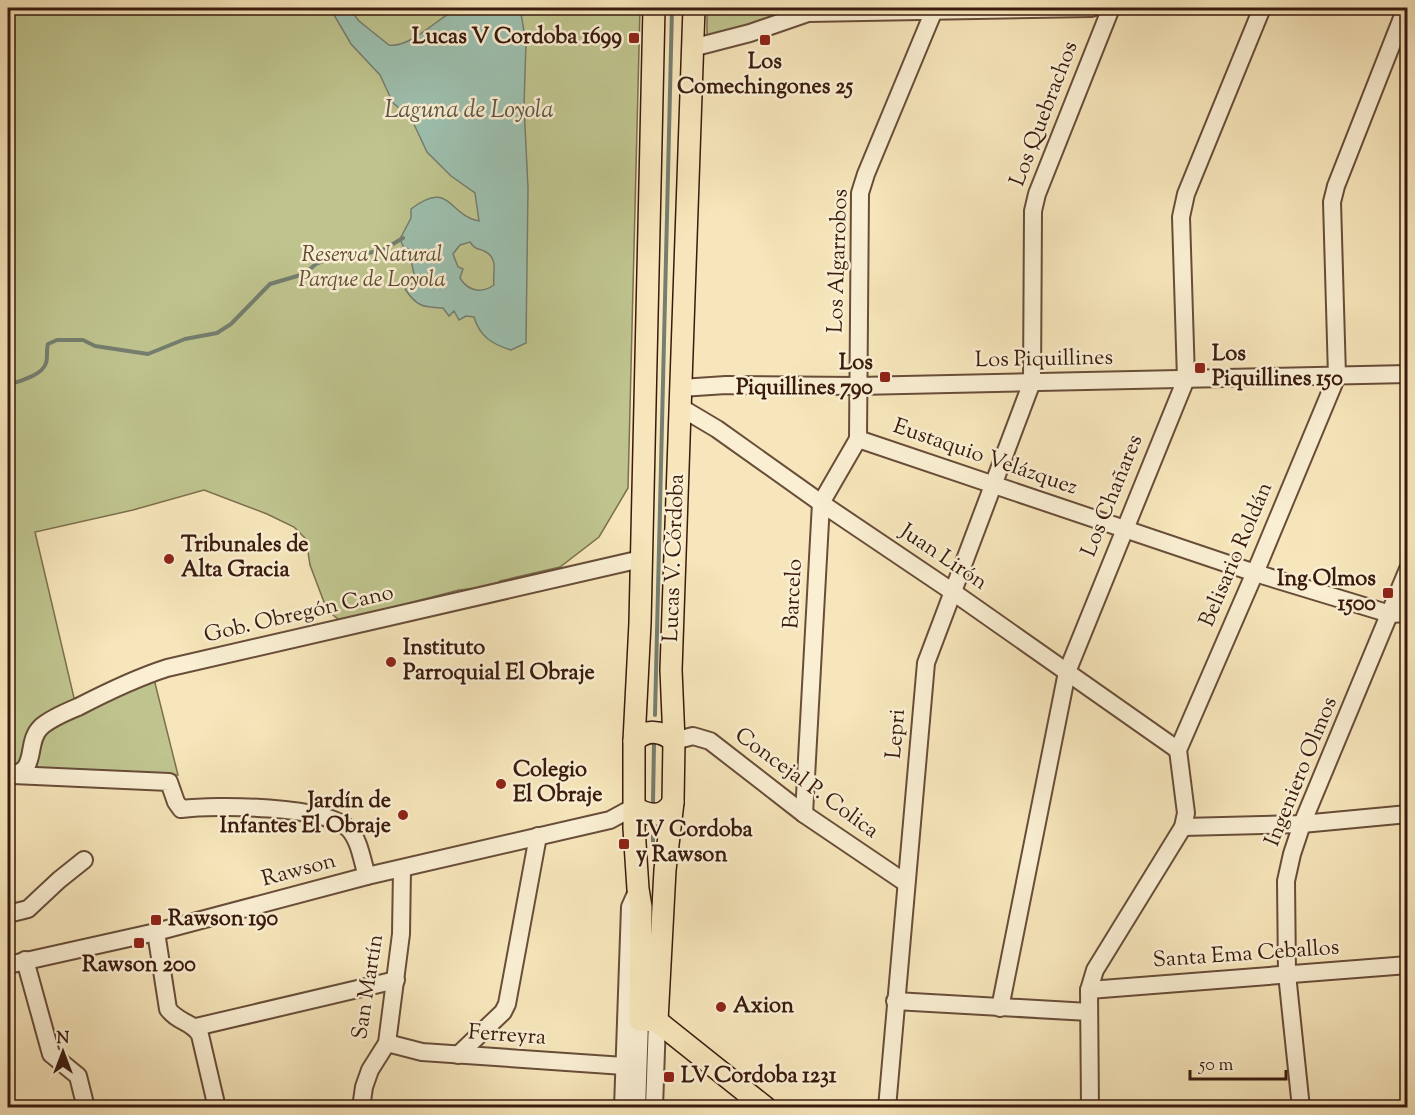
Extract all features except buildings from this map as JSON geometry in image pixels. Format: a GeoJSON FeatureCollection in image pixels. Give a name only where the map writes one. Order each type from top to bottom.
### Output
{"type":"FeatureCollection","features":[{"type":"Feature","properties":{"kind":"main road","name":"Lucas V. Córdoba"},"geometry":{"type":"LineString","coordinates":[[648,1020],[638,890],[634,741],[640,623],[654,8]]}},
{"type":"Feature","properties":{"kind":"main road","name":"Lucas V. Córdoba"},"geometry":{"type":"LineString","coordinates":[[648,1020],[673,802],[674,741],[671,670],[694,8]]}},
{"type":"Feature","properties":{"kind":"main road"},"geometry":{"type":"LineString","coordinates":[[634,741],[649,732],[661,733],[674,741]]}},
{"type":"Feature","properties":{"kind":"main road"},"geometry":{"type":"LineString","coordinates":[[634,807],[649,815],[655,815],[666,811],[673,802]]}},
{"type":"Feature","properties":{"kind":"main road"},"geometry":{"type":"LineString","coordinates":[[648,1020],[766,1107]]}},
{"type":"Feature","properties":{"kind":"street"},"geometry":{"type":"LineString","coordinates":[[692,48],[750,33],[808,13],[1092,8]]}},
{"type":"Feature","properties":{"kind":"street","name":"Los Quebrachos"},"geometry":{"type":"LineString","coordinates":[[1032,382],[1033,211],[1037,194],[1111,8]]}},
{"type":"Feature","properties":{"kind":"street","name":"Los Chañares"},"geometry":{"type":"LineString","coordinates":[[1000,1008],[1066,672],[1186,379],[1181,217],[1186,194],[1262,8]]}},
{"type":"Feature","properties":{"kind":"street","name":"Belisario Roldán"},"geometry":{"type":"LineString","coordinates":[[1178,750],[1337,376],[1332,201],[1406,8]]}},
{"type":"Feature","properties":{"kind":"street","name":"Los Algarrobos"},"geometry":{"type":"LineString","coordinates":[[858,386],[860,193],[934,9]]}},
{"type":"Feature","properties":{"kind":"street","name":"Los Piquillines"},"geometry":{"type":"LineString","coordinates":[[680,398],[726,385],[858,386],[1407,374]]}},
{"type":"Feature","properties":{"kind":"street","name":"Lepri"},"geometry":{"type":"LineString","coordinates":[[887,1107],[926,663],[1032,382]]}},
{"type":"Feature","properties":{"kind":"street"},"geometry":{"type":"LineString","coordinates":[[858,386],[858,440]]}},
{"type":"Feature","properties":{"kind":"street","name":"Juan Lirón"},"geometry":{"type":"LineString","coordinates":[[680,398],[717,429],[821,504],[953,592],[1178,750]]}},
{"type":"Feature","properties":{"kind":"street","name":"Eustaquio Velázquez"},"geometry":{"type":"LineString","coordinates":[[858,440],[1255,573],[1390,614],[1407,614]]}},
{"type":"Feature","properties":{"kind":"street","name":"Barcelo"},"geometry":{"type":"LineString","coordinates":[[804,814],[821,504],[858,440]]}},
{"type":"Feature","properties":{"kind":"street","name":"Gob. Obregón Cano"},"geometry":{"type":"LineString","coordinates":[[20,771],[34,736],[47,723],[110,691],[152,673],[641,559]]}},
{"type":"Feature","properties":{"kind":"street","name":"Ingeniero Olmos"},"geometry":{"type":"LineString","coordinates":[[1301,1107],[1287,974],[1286,880],[1302,824],[1407,569]]}},
{"type":"Feature","properties":{"kind":"street","name":"Concejal P. Colica"},"geometry":{"type":"LineString","coordinates":[[674,741],[693,736],[710,741],[804,814],[906,883]]}},
{"type":"Feature","properties":{"kind":"street"},"geometry":{"type":"LineString","coordinates":[[1090,1107],[1089,990],[1095,970],[1183,827],[1186,813],[1178,750]]}},
{"type":"Feature","properties":{"kind":"street"},"geometry":{"type":"LineString","coordinates":[[20,771],[170,782],[176,802],[181,809],[265,808],[337,820],[354,835],[367,876]]}},
{"type":"Feature","properties":{"kind":"street","name":"Rawson"},"geometry":{"type":"LineString","coordinates":[[8,965],[156,932],[367,876],[610,820],[634,807]]}},
{"type":"Feature","properties":{"kind":"street"},"geometry":{"type":"LineString","coordinates":[[1183,827],[1302,824],[1407,814]]}},
{"type":"Feature","properties":{"kind":"street"},"geometry":{"type":"LineString","coordinates":[[458,1055],[503,1012],[507,1004],[538,836]]}},
{"type":"Feature","properties":{"kind":"street"},"geometry":{"type":"LineString","coordinates":[[8,914],[28,909],[58,880],[84,860]]}},
{"type":"Feature","properties":{"kind":"street","name":"San Martín"},"geometry":{"type":"LineString","coordinates":[[361,1107],[364,1087],[370,1070],[387,1043],[401,934],[402,869]]}},
{"type":"Feature","properties":{"kind":"street","name":"Lucas V. Córdoba"},"geometry":{"type":"LineString","coordinates":[[623,1107],[630,907],[638,890]]}},
{"type":"Feature","properties":{"kind":"street"},"geometry":{"type":"LineString","coordinates":[[156,932],[168,1009],[174,1017],[196,1028],[200,1035],[217,1107]]}},
{"type":"Feature","properties":{"kind":"street"},"geometry":{"type":"LineString","coordinates":[[25,960],[51,1054],[78,1076],[86,1107]]}},
{"type":"Feature","properties":{"kind":"street","name":"Santa Ema Ceballos"},"geometry":{"type":"LineString","coordinates":[[1089,990],[1407,965]]}},
{"type":"Feature","properties":{"kind":"street"},"geometry":{"type":"LineString","coordinates":[[196,1028],[396,980]]}},
{"type":"Feature","properties":{"kind":"street"},"geometry":{"type":"LineString","coordinates":[[895,1001],[1089,1012]]}},
{"type":"Feature","properties":{"kind":"street","name":"Lucas V. Córdoba"},"geometry":{"type":"LineString","coordinates":[[637,1107],[648,1020]]}},
{"type":"Feature","properties":{"kind":"street","name":"Lucas V. Córdoba"},"geometry":{"type":"LineString","coordinates":[[648,1020],[654,1107]]}},
{"type":"Feature","properties":{"kind":"street","name":"Ferreyra"},"geometry":{"type":"LineString","coordinates":[[387,1043],[422,1052],[624,1066]]}},
{"type":"Feature","properties":{"kind":"green space","name":"Reserva Natural Parque de Loyola"},"geometry":{"type":"Polygon","coordinates":[[[8,8],[640,8],[628,488],[599,537],[560,567],[500,581],[496,586],[459,590],[344,620],[338,619],[327,610],[310,565],[306,539],[294,527],[204,490],[133,510],[35,532],[75,702],[50,714],[24,764],[8,769],[8,8]]]}},
{"type":"Feature","properties":{"kind":"green space"},"geometry":{"type":"Polygon","coordinates":[[[707,8],[866,8],[707,39],[707,8]]]}},
{"type":"Feature","properties":{"kind":"green space"},"geometry":{"type":"Polygon","coordinates":[[[154,679],[178,775],[37,769],[36,746],[48,728],[154,679]]]}},
{"type":"Feature","properties":{"kind":"water","name":"Laguna de Loyola"},"geometry":{"type":"Polygon","coordinates":[[[479,6],[520,8],[526,42],[524,106],[528,188],[526,343],[511,350],[498,345],[483,335],[474,317],[466,316],[459,320],[454,311],[449,316],[443,308],[421,305],[405,289],[415,281],[410,250],[403,246],[400,239],[411,218],[411,209],[434,197],[441,198],[469,218],[479,221],[475,193],[451,176],[427,152],[411,118],[393,103],[380,75],[351,44],[330,8],[349,8],[359,21],[389,45],[398,45],[416,37],[459,8],[479,6]],[[470,242],[460,245],[453,254],[458,267],[463,269],[460,278],[467,286],[475,290],[484,290],[494,285],[494,263],[490,255],[470,242]]]}},
{"type":"Feature","properties":{"kind":"waterway"},"geometry":{"type":"LineString","coordinates":[[655,715],[672,8]]}},
{"type":"Feature","properties":{"kind":"waterway"},"geometry":{"type":"LineString","coordinates":[[8,385],[30,377],[44,368],[48,344],[57,340],[83,340],[95,346],[148,354],[185,339],[217,333],[231,324],[270,284],[304,274],[316,264],[331,258],[381,251],[403,238]]}},
{"type":"Feature","properties":{"kind":"waterway"},"geometry":{"type":"LineString","coordinates":[[653,803],[654,743]]}},
{"type":"Feature","properties":{"kind":"waterway"},"geometry":{"type":"LineString","coordinates":[[653,831],[653,843]]}},
{"type":"Feature","properties":{"kind":"place","name":"Lucas V Cordoba 1699"},"geometry":{"type":"Point","coordinates":[634,38]}},
{"type":"Feature","properties":{"kind":"place","name":"Los Comechingones 25"},"geometry":{"type":"Point","coordinates":[765,40]}},
{"type":"Feature","properties":{"kind":"place","name":"Los Piquillines 150"},"geometry":{"type":"Point","coordinates":[1200,368]}},
{"type":"Feature","properties":{"kind":"place","name":"Los Piquillines 790"},"geometry":{"type":"Point","coordinates":[885,377]}},
{"type":"Feature","properties":{"kind":"place","name":"Tribunales de Alta Gracia"},"geometry":{"type":"Point","coordinates":[169,559]}},
{"type":"Feature","properties":{"kind":"place","name":"Ing Olmos 1500"},"geometry":{"type":"Point","coordinates":[1388,593]}},
{"type":"Feature","properties":{"kind":"place","name":"Instituto Parroquial El Obraje"},"geometry":{"type":"Point","coordinates":[391,662]}},
{"type":"Feature","properties":{"kind":"place","name":"Colegio El Obraje"},"geometry":{"type":"Point","coordinates":[501,784]}},
{"type":"Feature","properties":{"kind":"place","name":"Jardín de Infantes El Obraje"},"geometry":{"type":"Point","coordinates":[403,815]}},
{"type":"Feature","properties":{"kind":"place","name":"LV Cordoba y Rawson"},"geometry":{"type":"Point","coordinates":[624,844]}},
{"type":"Feature","properties":{"kind":"place","name":"Rawson 190"},"geometry":{"type":"Point","coordinates":[156,920]}},
{"type":"Feature","properties":{"kind":"place","name":"Rawson 200"},"geometry":{"type":"Point","coordinates":[139,943]}},
{"type":"Feature","properties":{"kind":"place","name":"Axion"},"geometry":{"type":"Point","coordinates":[721,1007]}},
{"type":"Feature","properties":{"kind":"place","name":"LV Cordoba 1231"},"geometry":{"type":"Point","coordinates":[669,1077]}}]}
